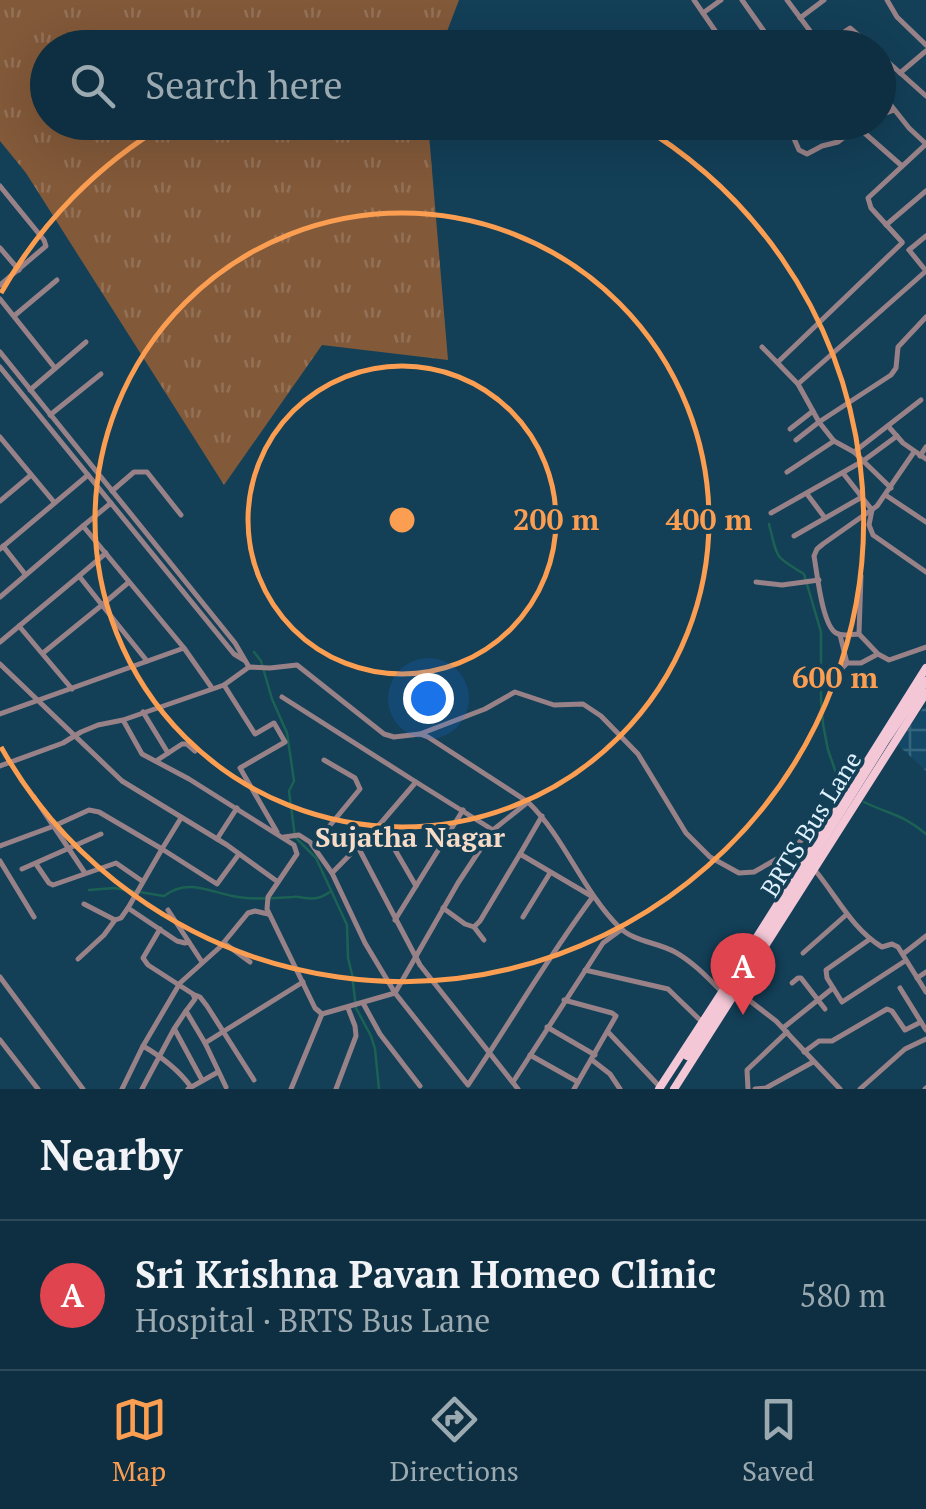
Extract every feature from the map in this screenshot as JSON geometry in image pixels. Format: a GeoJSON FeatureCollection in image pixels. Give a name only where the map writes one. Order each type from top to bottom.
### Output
{"type":"FeatureCollection","features":[{"type":"Feature","properties":{"kind":"main road"},"geometry":{"type":"LineString","coordinates":[[661,1088],[926,668]]}},
{"type":"Feature","properties":{"kind":"main road","name":"BRTS Bus Lane"},"geometry":{"type":"LineString","coordinates":[[661,1088],[926,681]]}},
{"type":"Feature","properties":{"kind":"main road"},"geometry":{"type":"LineString","coordinates":[[674,1089],[926,693]]}},
{"type":"Feature","properties":{"kind":"street"},"geometry":{"type":"LineString","coordinates":[[694,0],[714,30]]}},
{"type":"Feature","properties":{"kind":"street"},"geometry":{"type":"LineString","coordinates":[[703,14],[721,0]]}},
{"type":"Feature","properties":{"kind":"street"},"geometry":{"type":"LineString","coordinates":[[742,0],[763,30]]}},
{"type":"Feature","properties":{"kind":"street"},"geometry":{"type":"LineString","coordinates":[[786,0],[809,30]]}},
{"type":"Feature","properties":{"kind":"street"},"geometry":{"type":"LineString","coordinates":[[800,18],[824,0]]}},
{"type":"Feature","properties":{"kind":"street"},"geometry":{"type":"LineString","coordinates":[[887,0],[897,18],[926,48],[900,72]]}},
{"type":"Feature","properties":{"kind":"street"},"geometry":{"type":"LineString","coordinates":[[896,68],[926,96]]}},
{"type":"Feature","properties":{"kind":"street"},"geometry":{"type":"LineString","coordinates":[[798,384],[926,270],[871,208],[868,198],[926,144],[896,112]]}},
{"type":"Feature","properties":{"kind":"street"},"geometry":{"type":"LineString","coordinates":[[795,140],[799,150],[807,154],[840,140]]}},
{"type":"Feature","properties":{"kind":"street"},"geometry":{"type":"LineString","coordinates":[[874,140],[902,166]]}},
{"type":"Feature","properties":{"kind":"street"},"geometry":{"type":"LineString","coordinates":[[0,186],[46,243],[44,250],[0,286]]}},
{"type":"Feature","properties":{"kind":"street"},"geometry":{"type":"LineString","coordinates":[[886,225],[926,191]]}},
{"type":"Feature","properties":{"kind":"street"},"geometry":{"type":"LineString","coordinates":[[909,250],[926,236]]}},
{"type":"Feature","properties":{"kind":"street"},"geometry":{"type":"LineString","coordinates":[[777,363],[902,243]]}},
{"type":"Feature","properties":{"kind":"street"},"geometry":{"type":"LineString","coordinates":[[0,248],[18,270]]}},
{"type":"Feature","properties":{"kind":"street"},"geometry":{"type":"LineString","coordinates":[[14,316],[57,280]]}},
{"type":"Feature","properties":{"kind":"street"},"geometry":{"type":"LineString","coordinates":[[0,299],[55,368]]}},
{"type":"Feature","properties":{"kind":"street"},"geometry":{"type":"LineString","coordinates":[[796,440],[892,376],[898,347],[926,317]]}},
{"type":"Feature","properties":{"kind":"street"},"geometry":{"type":"LineString","coordinates":[[30,390],[86,342]]}},
{"type":"Feature","properties":{"kind":"street"},"geometry":{"type":"LineString","coordinates":[[762,347],[798,384],[834,440],[854,452],[891,488]]}},
{"type":"Feature","properties":{"kind":"street"},"geometry":{"type":"LineString","coordinates":[[1,359],[24,382],[91,472],[111,491],[114,500]]}},
{"type":"Feature","properties":{"kind":"street"},"geometry":{"type":"LineString","coordinates":[[1,359],[18,388],[235,643],[247,664],[299,666],[384,734],[394,737],[420,734],[485,709],[514,692],[554,705],[583,704],[634,749],[678,822],[700,848],[739,873],[754,872],[792,851],[813,828],[823,830]]}},
{"type":"Feature","properties":{"kind":"street"},"geometry":{"type":"LineString","coordinates":[[50,415],[101,374]]}},
{"type":"Feature","properties":{"kind":"street"},"geometry":{"type":"LineString","coordinates":[[18,388],[24,382]]}},
{"type":"Feature","properties":{"kind":"street"},"geometry":{"type":"LineString","coordinates":[[854,452],[921,400]]}},
{"type":"Feature","properties":{"kind":"street"},"geometry":{"type":"LineString","coordinates":[[790,429],[813,411]]}},
{"type":"Feature","properties":{"kind":"street"},"geometry":{"type":"LineString","coordinates":[[888,426],[920,455]]}},
{"type":"Feature","properties":{"kind":"street"},"geometry":{"type":"LineString","coordinates":[[771,514],[863,461],[897,436]]}},
{"type":"Feature","properties":{"kind":"street"},"geometry":{"type":"LineString","coordinates":[[0,437],[3,448],[54,502]]}},
{"type":"Feature","properties":{"kind":"street"},"geometry":{"type":"LineString","coordinates":[[787,472],[834,440]]}},
{"type":"Feature","properties":{"kind":"street"},"geometry":{"type":"LineString","coordinates":[[847,664],[840,635],[828,624],[815,580],[816,549],[872,510],[926,447]]}},
{"type":"Feature","properties":{"kind":"street"},"geometry":{"type":"LineString","coordinates":[[25,574],[2,547],[91,472]]}},
{"type":"Feature","properties":{"kind":"street"},"geometry":{"type":"LineString","coordinates":[[111,491],[134,472],[147,472],[181,515]]}},
{"type":"Feature","properties":{"kind":"street"},"geometry":{"type":"LineString","coordinates":[[843,473],[872,510],[869,525],[873,535],[926,572]]}},
{"type":"Feature","properties":{"kind":"street"},"geometry":{"type":"LineString","coordinates":[[0,501],[31,475]]}},
{"type":"Feature","properties":{"kind":"street"},"geometry":{"type":"LineString","coordinates":[[807,494],[825,518]]}},
{"type":"Feature","properties":{"kind":"street"},"geometry":{"type":"LineString","coordinates":[[886,495],[925,518]]}},
{"type":"Feature","properties":{"kind":"street"},"geometry":{"type":"LineString","coordinates":[[794,536],[862,497]]}},
{"type":"Feature","properties":{"kind":"street"},"geometry":{"type":"LineString","coordinates":[[0,597],[114,500]]}},
{"type":"Feature","properties":{"kind":"street"},"geometry":{"type":"LineString","coordinates":[[82,526],[184,648],[212,689]]}},
{"type":"Feature","properties":{"kind":"street"},"geometry":{"type":"LineString","coordinates":[[0,642],[106,553]]}},
{"type":"Feature","properties":{"kind":"street"},"geometry":{"type":"LineString","coordinates":[[79,576],[148,661]]}},
{"type":"Feature","properties":{"kind":"street"},"geometry":{"type":"LineString","coordinates":[[861,576],[859,634],[883,658],[894,660],[926,647]]}},
{"type":"Feature","properties":{"kind":"street"},"geometry":{"type":"LineString","coordinates":[[756,582],[782,585],[815,580]]}},
{"type":"Feature","properties":{"kind":"street"},"geometry":{"type":"LineString","coordinates":[[43,653],[129,582]]}},
{"type":"Feature","properties":{"kind":"street"},"geometry":{"type":"LineString","coordinates":[[19,626],[72,688]]}},
{"type":"Feature","properties":{"kind":"street"},"geometry":{"type":"LineString","coordinates":[[840,635],[859,634]]}},
{"type":"Feature","properties":{"kind":"street"},"geometry":{"type":"LineString","coordinates":[[0,714],[184,648]]}},
{"type":"Feature","properties":{"kind":"street"},"geometry":{"type":"LineString","coordinates":[[833,678],[847,664],[861,663],[878,654]]}},
{"type":"Feature","properties":{"kind":"street"},"geometry":{"type":"LineString","coordinates":[[0,664],[122,781],[278,882]]}},
{"type":"Feature","properties":{"kind":"street"},"geometry":{"type":"LineString","coordinates":[[0,766],[63,743],[98,724],[122,720],[224,685],[247,664]]}},
{"type":"Feature","properties":{"kind":"street"},"geometry":{"type":"LineString","coordinates":[[224,685],[255,734],[274,723],[285,742],[240,768],[280,835]]}},
{"type":"Feature","properties":{"kind":"street"},"geometry":{"type":"LineString","coordinates":[[282,697],[494,830]]}},
{"type":"Feature","properties":{"kind":"street"},"geometry":{"type":"LineString","coordinates":[[143,712],[168,753]]}},
{"type":"Feature","properties":{"kind":"street"},"geometry":{"type":"LineString","coordinates":[[122,720],[140,751],[294,845],[297,854],[268,900],[268,914],[315,1008],[322,1014]]}},
{"type":"Feature","properties":{"kind":"street"},"geometry":{"type":"LineString","coordinates":[[420,734],[528,802],[542,816],[593,896],[622,929],[680,955],[722,992]]}},
{"type":"Feature","properties":{"kind":"street"},"geometry":{"type":"LineString","coordinates":[[156,761],[184,744],[195,751]]}},
{"type":"Feature","properties":{"kind":"street"},"geometry":{"type":"LineString","coordinates":[[313,846],[360,789],[355,778],[324,760]]}},
{"type":"Feature","properties":{"kind":"street"},"geometry":{"type":"LineString","coordinates":[[332,873],[416,782]]}},
{"type":"Feature","properties":{"kind":"street"},"geometry":{"type":"LineString","coordinates":[[34,797],[85,873]]}},
{"type":"Feature","properties":{"kind":"street"},"geometry":{"type":"LineString","coordinates":[[322,1014],[394,993],[494,830],[528,802]]}},
{"type":"Feature","properties":{"kind":"street"},"geometry":{"type":"LineString","coordinates":[[216,839],[237,808]]}},
{"type":"Feature","properties":{"kind":"street"},"geometry":{"type":"LineString","coordinates":[[0,846],[95,810],[217,884],[240,854]]}},
{"type":"Feature","properties":{"kind":"street"},"geometry":{"type":"LineString","coordinates":[[395,920],[463,810]]}},
{"type":"Feature","properties":{"kind":"street"},"geometry":{"type":"LineString","coordinates":[[474,927],[542,816]]}},
{"type":"Feature","properties":{"kind":"street"},"geometry":{"type":"LineString","coordinates":[[78,959],[121,918],[180,818]]}},
{"type":"Feature","properties":{"kind":"street"},"geometry":{"type":"LineString","coordinates":[[380,824],[416,886]]}},
{"type":"Feature","properties":{"kind":"street"},"geometry":{"type":"LineString","coordinates":[[22,869],[101,834]]}},
{"type":"Feature","properties":{"kind":"street"},"geometry":{"type":"LineString","coordinates":[[280,835],[296,835],[313,846],[332,873],[394,993],[468,1088],[555,947],[593,896]]}},
{"type":"Feature","properties":{"kind":"street"},"geometry":{"type":"LineString","coordinates":[[358,847],[428,976],[518,1089]]}},
{"type":"Feature","properties":{"kind":"street"},"geometry":{"type":"LineString","coordinates":[[520,854],[593,896]]}},
{"type":"Feature","properties":{"kind":"street"},"geometry":{"type":"LineString","coordinates":[[0,860],[3,873],[34,917]]}},
{"type":"Feature","properties":{"kind":"street"},"geometry":{"type":"LineString","coordinates":[[36,864],[52,885],[116,863],[139,888]]}},
{"type":"Feature","properties":{"kind":"street"},"geometry":{"type":"LineString","coordinates":[[814,870],[870,939],[882,947],[895,944],[926,992]]}},
{"type":"Feature","properties":{"kind":"street"},"geometry":{"type":"LineString","coordinates":[[523,917],[550,872]]}},
{"type":"Feature","properties":{"kind":"street"},"geometry":{"type":"LineString","coordinates":[[84,904],[115,920]]}},
{"type":"Feature","properties":{"kind":"street"},"geometry":{"type":"LineString","coordinates":[[128,908],[180,942],[190,942]]}},
{"type":"Feature","properties":{"kind":"street"},"geometry":{"type":"LineString","coordinates":[[443,908],[474,927],[484,940]]}},
{"type":"Feature","properties":{"kind":"street"},"geometry":{"type":"LineString","coordinates":[[168,910],[202,962]]}},
{"type":"Feature","properties":{"kind":"street"},"geometry":{"type":"LineString","coordinates":[[122,1089],[180,983],[248,913],[268,914]]}},
{"type":"Feature","properties":{"kind":"street"},"geometry":{"type":"LineString","coordinates":[[803,953],[846,914]]}},
{"type":"Feature","properties":{"kind":"street"},"geometry":{"type":"LineString","coordinates":[[160,928],[144,958],[154,970],[201,998],[254,1080]]}},
{"type":"Feature","properties":{"kind":"street"},"geometry":{"type":"LineString","coordinates":[[513,1082],[603,943],[622,929]]}},
{"type":"Feature","properties":{"kind":"street"},"geometry":{"type":"LineString","coordinates":[[870,939],[826,970],[842,1002],[904,958],[926,936]]}},
{"type":"Feature","properties":{"kind":"street"},"geometry":{"type":"LineString","coordinates":[[224,942],[250,962]]}},
{"type":"Feature","properties":{"kind":"street"},"geometry":{"type":"LineString","coordinates":[[585,970],[663,986],[702,1022]]}},
{"type":"Feature","properties":{"kind":"street"},"geometry":{"type":"LineString","coordinates":[[917,978],[926,972]]}},
{"type":"Feature","properties":{"kind":"street"},"geometry":{"type":"LineString","coordinates":[[0,977],[83,1089]]}},
{"type":"Feature","properties":{"kind":"street"},"geometry":{"type":"LineString","coordinates":[[792,983],[800,978],[825,1009]]}},
{"type":"Feature","properties":{"kind":"street"},"geometry":{"type":"LineString","coordinates":[[205,1042],[304,982]]}},
{"type":"Feature","properties":{"kind":"street"},"geometry":{"type":"LineString","coordinates":[[814,1062],[766,1088],[752,1089],[747,1070],[804,1010],[833,988]]}},
{"type":"Feature","properties":{"kind":"street"},"geometry":{"type":"LineString","coordinates":[[900,988],[926,1030]]}},
{"type":"Feature","properties":{"kind":"street"},"geometry":{"type":"LineString","coordinates":[[737,992],[785,1030],[840,1089]]}},
{"type":"Feature","properties":{"kind":"street"},"geometry":{"type":"LineString","coordinates":[[142,1089],[194,996]]}},
{"type":"Feature","properties":{"kind":"street"},"geometry":{"type":"LineString","coordinates":[[564,1000],[614,1014],[616,1019],[574,1089]]}},
{"type":"Feature","properties":{"kind":"street"},"geometry":{"type":"LineString","coordinates":[[362,1003],[421,1088]]}},
{"type":"Feature","properties":{"kind":"street"},"geometry":{"type":"LineString","coordinates":[[336,1089],[356,1036],[350,1007]]}},
{"type":"Feature","properties":{"kind":"street"},"geometry":{"type":"LineString","coordinates":[[804,1052],[887,1010],[906,1030],[921,1022]]}},
{"type":"Feature","properties":{"kind":"street"},"geometry":{"type":"LineString","coordinates":[[186,1011],[226,1087]]}},
{"type":"Feature","properties":{"kind":"street"},"geometry":{"type":"LineString","coordinates":[[291,1089],[322,1014]]}},
{"type":"Feature","properties":{"kind":"street"},"geometry":{"type":"LineString","coordinates":[[546,1028],[594,1057],[620,1089]]}},
{"type":"Feature","properties":{"kind":"street"},"geometry":{"type":"LineString","coordinates":[[174,1029],[202,1080]]}},
{"type":"Feature","properties":{"kind":"street"},"geometry":{"type":"LineString","coordinates":[[608,1032],[661,1088]]}},
{"type":"Feature","properties":{"kind":"street"},"geometry":{"type":"LineString","coordinates":[[860,1089],[902,1052],[926,1039]]}},
{"type":"Feature","properties":{"kind":"street"},"geometry":{"type":"LineString","coordinates":[[0,1040],[38,1089]]}},
{"type":"Feature","properties":{"kind":"street"},"geometry":{"type":"LineString","coordinates":[[143,1046],[175,1068],[190,1088],[218,1072]]}},
{"type":"Feature","properties":{"kind":"street"},"geometry":{"type":"LineString","coordinates":[[530,1055],[578,1082]]}},
{"type":"Feature","properties":{"kind":"shaded area"},"geometry":{"type":"Polygon","coordinates":[[[926,708],[926,771],[897,744],[926,708]]]}},
{"type":"Feature","properties":{"kind":"green space"},"geometry":{"type":"Polygon","coordinates":[[[0,0],[459,0],[448,30],[30,30],[30,140],[429,140],[448,360],[322,345],[224,485],[26,173],[0,141],[0,0]]]}},
{"type":"Feature","properties":{"kind":"waterway"},"geometry":{"type":"LineString","coordinates":[[769,524],[778,555],[804,574],[821,632],[823,724],[841,787]]}},
{"type":"Feature","properties":{"kind":"waterway"},"geometry":{"type":"LineString","coordinates":[[254,652],[261,661],[287,733],[294,781],[289,791],[295,837],[316,858],[347,925],[356,1008],[375,1049],[379,1089]]}},
{"type":"Feature","properties":{"kind":"waterway"},"geometry":{"type":"LineString","coordinates":[[864,802],[903,818],[926,834]]}},
{"type":"Feature","properties":{"kind":"waterway"},"geometry":{"type":"LineString","coordinates":[[89,890],[114,888],[164,896],[191,887],[259,899],[313,898],[330,892]]}},
{"type":"Feature","properties":{"kind":"place","name":"Sri Krishna Pavan Homeo Clinic"},"geometry":{"type":"Point","coordinates":[743,1015]}},
{"type":"Feature","properties":{"kind":"district","name":"Sujatha Nagar"},"geometry":{"type":"Point","coordinates":[410,837]}}]}
